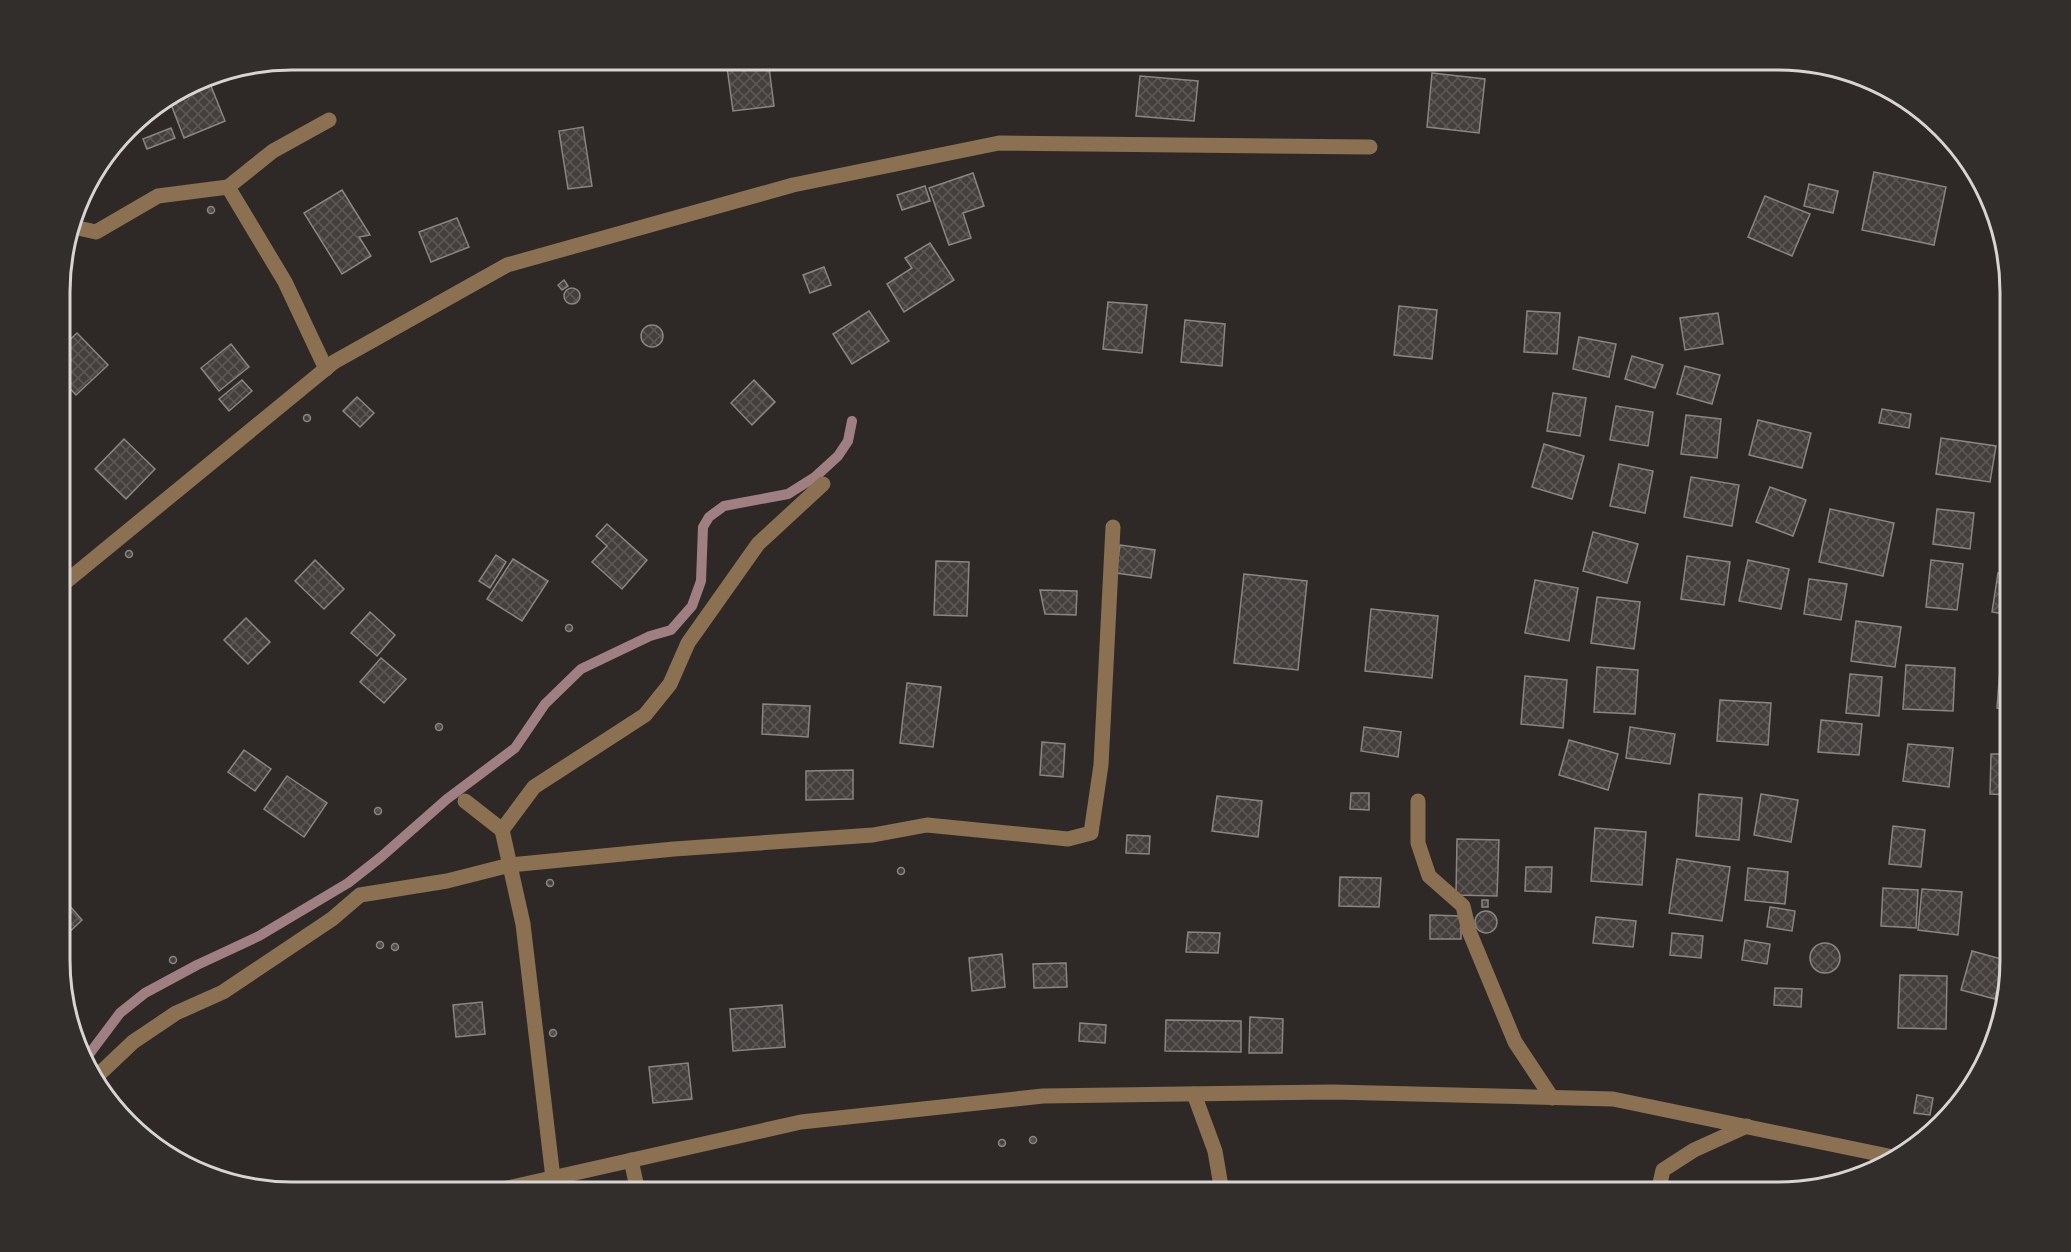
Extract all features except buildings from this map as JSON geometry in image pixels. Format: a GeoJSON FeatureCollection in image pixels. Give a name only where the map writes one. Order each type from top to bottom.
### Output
{"type":"FeatureCollection","features":[{"type":"Feature","properties":{"kind":"street"},"geometry":{"type":"LineString","coordinates":[[80,228],[96,232],[158,196],[228,186],[273,151],[329,120]]}},
{"type":"Feature","properties":{"kind":"street"},"geometry":{"type":"LineString","coordinates":[[70,578],[334,362],[507,265],[793,185],[999,143],[1370,147]]}},
{"type":"Feature","properties":{"kind":"street"},"geometry":{"type":"LineString","coordinates":[[228,186],[285,282],[326,369]]}},
{"type":"Feature","properties":{"kind":"street"},"geometry":{"type":"LineString","coordinates":[[502,830],[534,787],[645,715],[670,684],[688,643],[758,544],[823,484]]}},
{"type":"Feature","properties":{"kind":"street"},"geometry":{"type":"LineString","coordinates":[[101,1072],[133,1042],[176,1013],[223,993],[332,919],[360,895],[447,881],[510,865],[674,849],[873,836],[927,825],[1068,839],[1091,833],[1101,765],[1113,527]]}},
{"type":"Feature","properties":{"kind":"street"},"geometry":{"type":"LineString","coordinates":[[465,801],[502,830],[523,924],[554,1178]]}},
{"type":"Feature","properties":{"kind":"street"},"geometry":{"type":"LineString","coordinates":[[1418,801],[1418,843],[1430,876],[1463,906],[1469,931],[1515,1042],[1552,1098]]}},
{"type":"Feature","properties":{"kind":"street"},"geometry":{"type":"LineString","coordinates":[[536,1182],[801,1122],[1043,1096],[1333,1092],[1613,1099],[1884,1155]]}},
{"type":"Feature","properties":{"kind":"street"},"geometry":{"type":"LineString","coordinates":[[1194,1094],[1215,1151],[1220,1182]]}},
{"type":"Feature","properties":{"kind":"street"},"geometry":{"type":"LineString","coordinates":[[1660,1182],[1663,1170],[1694,1150],[1747,1126]]}},
{"type":"Feature","properties":{"kind":"street"},"geometry":{"type":"LineString","coordinates":[[632,1160],[636,1182]]}},
{"type":"Feature","properties":{"kind":"waterway"},"geometry":{"type":"LineString","coordinates":[[91,1052],[120,1013],[145,993],[259,936],[348,883],[447,799],[515,748],[545,704],[581,669],[650,636],[671,630],[692,606],[701,581],[703,527],[709,517],[724,506],[788,494],[815,477],[838,456],[848,441],[852,421]]}}]}
